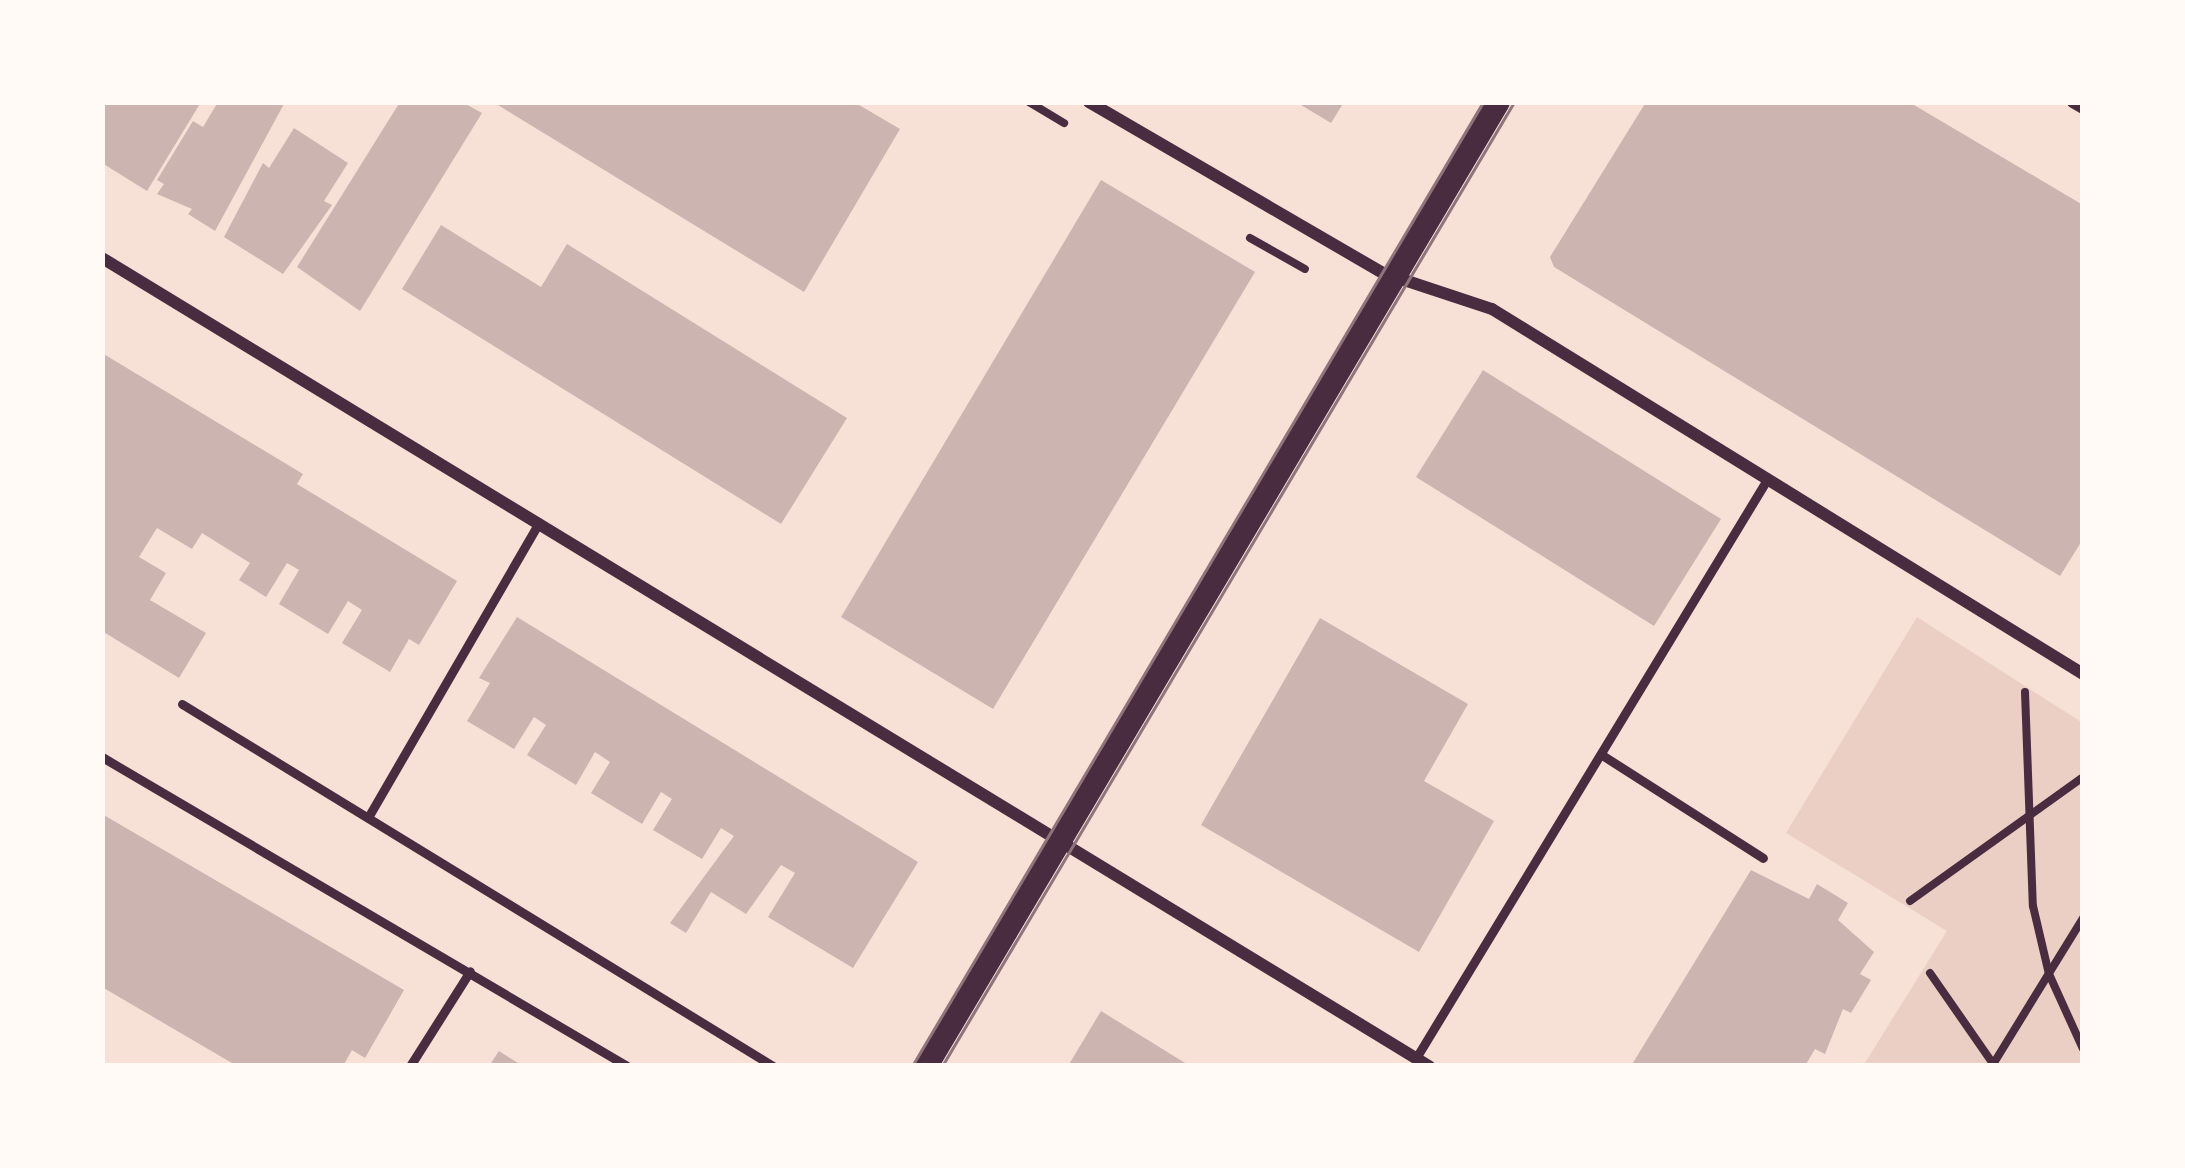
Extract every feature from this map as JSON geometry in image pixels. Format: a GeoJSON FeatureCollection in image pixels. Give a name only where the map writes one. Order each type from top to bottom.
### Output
{"type":"FeatureCollection","features":[{"type":"Feature","properties":{"kind":"main road"},"geometry":{"type":"LineString","coordinates":[[926,1066],[1498,102]]}},
{"type":"Feature","properties":{"kind":"street"},"geometry":{"type":"LineString","coordinates":[[1088,102],[1396,278],[1492,309],[2083,674]]}},
{"type":"Feature","properties":{"kind":"street"},"geometry":{"type":"LineString","coordinates":[[2073,102],[2083,108]]}},
{"type":"Feature","properties":{"kind":"street"},"geometry":{"type":"LineString","coordinates":[[102,258],[1423,1062]]}},
{"type":"Feature","properties":{"kind":"lane"},"geometry":{"type":"LineString","coordinates":[[1423,1062],[1769,477]]}},
{"type":"Feature","properties":{"kind":"lane"},"geometry":{"type":"LineString","coordinates":[[370,814],[539,522]]}},
{"type":"Feature","properties":{"kind":"lane"},"geometry":{"type":"LineString","coordinates":[[182,704],[370,814],[773,1066]]}},
{"type":"Feature","properties":{"kind":"lane"},"geometry":{"type":"LineString","coordinates":[[1601,755],[1763,858]]}},
{"type":"Feature","properties":{"kind":"lane"},"geometry":{"type":"LineString","coordinates":[[102,757],[627,1066]]}},
{"type":"Feature","properties":{"kind":"lane"},"geometry":{"type":"LineString","coordinates":[[410,1066],[470,971]]}},
{"type":"Feature","properties":{"kind":"path"},"geometry":{"type":"LineString","coordinates":[[2025,692],[2032,906],[2049,974],[2083,1049]]}},
{"type":"Feature","properties":{"kind":"path"},"geometry":{"type":"LineString","coordinates":[[1910,901],[2083,777]]}},
{"type":"Feature","properties":{"kind":"path"},"geometry":{"type":"LineString","coordinates":[[1930,973],[1993,1065],[2083,918]]}},
{"type":"Feature","properties":{"kind":"shaded area"},"geometry":{"type":"Polygon","coordinates":[[[1917,617],[2083,723],[2083,1066],[1863,1066],[1947,931],[1786,833],[1917,617]]]}},
{"type":"Feature","properties":{"kind":"building"},"geometry":{"type":"Polygon","coordinates":[[[102,102],[201,102],[147,191],[102,163],[102,102]]]}},
{"type":"Feature","properties":{"kind":"building"},"geometry":{"type":"Polygon","coordinates":[[[218,102],[285,102],[215,231],[188,214],[192,209],[157,194],[164,184],[157,180],[193,121],[203,127],[218,102]]]}},
{"type":"Feature","properties":{"kind":"building"},"geometry":{"type":"Polygon","coordinates":[[[400,102],[462,102],[482,113],[360,311],[297,267],[400,102]]]}},
{"type":"Feature","properties":{"kind":"building"},"geometry":{"type":"Polygon","coordinates":[[[493,102],[854,102],[900,129],[804,292],[493,102]]]}},
{"type":"Feature","properties":{"kind":"building"},"geometry":{"type":"Polygon","coordinates":[[[1296,102],[1344,102],[1331,123],[1296,102]]]}},
{"type":"Feature","properties":{"kind":"building"},"geometry":{"type":"Polygon","coordinates":[[[1646,102],[1909,102],[2083,205],[2083,539],[2060,576],[1554,267],[1550,257],[1646,102]]]}},
{"type":"Feature","properties":{"kind":"building"},"geometry":{"type":"Polygon","coordinates":[[[294,128],[348,163],[324,201],[332,205],[283,274],[224,237],[263,163],[269,168],[294,128]]]}},
{"type":"Feature","properties":{"kind":"building"},"geometry":{"type":"Polygon","coordinates":[[[1101,180],[1255,272],[993,709],[841,617],[1101,180]]]}},
{"type":"Feature","properties":{"kind":"building"},"geometry":{"type":"Polygon","coordinates":[[[441,225],[541,287],[567,244],[847,418],[781,524],[402,289],[441,225]]]}},
{"type":"Feature","properties":{"kind":"building"},"geometry":{"type":"Polygon","coordinates":[[[102,353],[303,474],[297,484],[457,581],[419,645],[409,639],[390,672],[342,643],[362,610],[348,601],[328,634],[279,604],[299,570],[287,563],[266,597],[239,580],[250,563],[202,533],[192,549],[157,528],[139,557],[166,573],[150,600],[206,633],[179,678],[102,631],[102,353]]]}},
{"type":"Feature","properties":{"kind":"building"},"geometry":{"type":"Polygon","coordinates":[[[1483,370],[1721,519],[1654,626],[1416,477],[1483,370]]]}},
{"type":"Feature","properties":{"kind":"building"},"geometry":{"type":"Polygon","coordinates":[[[517,617],[918,862],[853,968],[768,917],[795,873],[781,865],[746,914],[711,892],[686,933],[670,923],[734,836],[721,828],[702,859],[653,830],[672,799],[661,792],[642,824],[591,793],[610,762],[595,752],[576,785],[527,755],[546,725],[534,717],[514,749],[467,721],[490,683],[479,678],[517,617]]]}},
{"type":"Feature","properties":{"kind":"building"},"geometry":{"type":"Polygon","coordinates":[[[1320,618],[1468,704],[1424,781],[1494,821],[1419,952],[1201,825],[1320,618]]]}},
{"type":"Feature","properties":{"kind":"building"},"geometry":{"type":"Polygon","coordinates":[[[102,814],[404,990],[365,1058],[352,1050],[343,1066],[237,1066],[102,987],[102,814]]]}},
{"type":"Feature","properties":{"kind":"building"},"geometry":{"type":"Polygon","coordinates":[[[1751,870],[1809,899],[1817,884],[1848,903],[1838,920],[1874,952],[1860,974],[1871,980],[1851,1013],[1843,1009],[1825,1054],[1815,1049],[1805,1066],[1631,1066],[1751,870]]]}},
{"type":"Feature","properties":{"kind":"building"},"geometry":{"type":"Polygon","coordinates":[[[1101,1011],[1190,1066],[1068,1066],[1101,1011]]]}},
{"type":"Feature","properties":{"kind":"building"},"geometry":{"type":"Polygon","coordinates":[[[499,1051],[523,1066],[489,1066],[499,1051]]]}},
{"type":"Feature","properties":{"kind":"tram line"},"geometry":{"type":"LineString","coordinates":[[912,1066],[1483,102]]}},
{"type":"Feature","properties":{"kind":"tram line"},"geometry":{"type":"LineString","coordinates":[[942,1066],[1514,102]]}}]}
